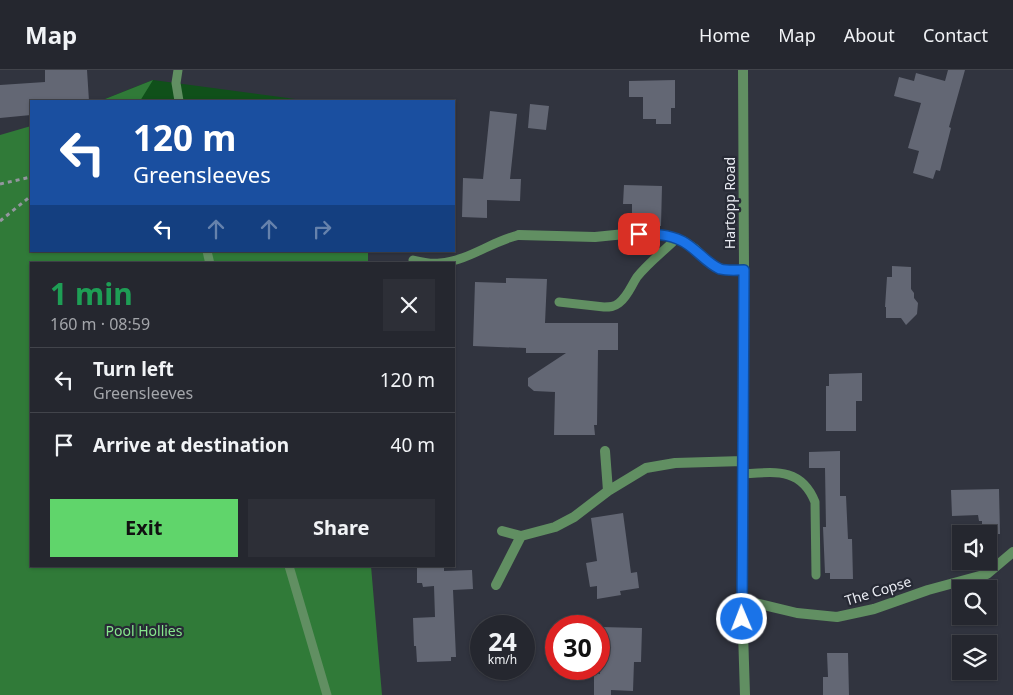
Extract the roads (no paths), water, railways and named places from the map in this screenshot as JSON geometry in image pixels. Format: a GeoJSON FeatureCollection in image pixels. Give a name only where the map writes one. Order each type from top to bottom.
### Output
{"type":"FeatureCollection","features":[{"type":"Feature","properties":{"kind":"street","name":"Hartopp Road"},"geometry":{"type":"LineString","coordinates":[[743,70],[742,600],[745,695]]}},
{"type":"Feature","properties":{"kind":"street"},"geometry":{"type":"LineString","coordinates":[[519,235],[595,237],[653,234],[677,238],[695,249],[711,264],[719,268],[744,270]]}},
{"type":"Feature","properties":{"kind":"street"},"geometry":{"type":"LineString","coordinates":[[605,451],[608,491]]}},
{"type":"Feature","properties":{"kind":"street"},"geometry":{"type":"LineString","coordinates":[[502,530],[520,536],[555,527],[574,517],[608,491],[646,468],[659,464],[743,462]]}},
{"type":"Feature","properties":{"kind":"street"},"geometry":{"type":"LineString","coordinates":[[496,585],[520,536]]}},
{"type":"Feature","properties":{"kind":"street","name":"The Copse"},"geometry":{"type":"LineString","coordinates":[[742,600],[797,613],[837,617],[874,609],[928,590],[986,574],[1013,552]]}},
{"type":"Feature","properties":{"kind":"lane"},"geometry":{"type":"LineString","coordinates":[[178,70],[176,83],[179,100]]}},
{"type":"Feature","properties":{"kind":"lane"},"geometry":{"type":"LineString","coordinates":[[446,262],[519,235]]}},
{"type":"Feature","properties":{"kind":"lane"},"geometry":{"type":"LineString","coordinates":[[559,302],[604,307],[616,305],[629,292],[644,270],[677,238]]}},
{"type":"Feature","properties":{"kind":"lane"},"geometry":{"type":"LineString","coordinates":[[412,260],[426,262]]}},
{"type":"Feature","properties":{"kind":"lane"},"geometry":{"type":"LineString","coordinates":[[743,474],[784,473],[796,477],[810,491],[815,502],[816,575]]}},
{"type":"Feature","properties":{"kind":"lane"},"geometry":{"type":"LineString","coordinates":[[289,567],[327,695]]}},
{"type":"Feature","properties":{"kind":"park label","name":"Pool Hollies"},"geometry":{"type":"Point","coordinates":[144,631]}}]}
